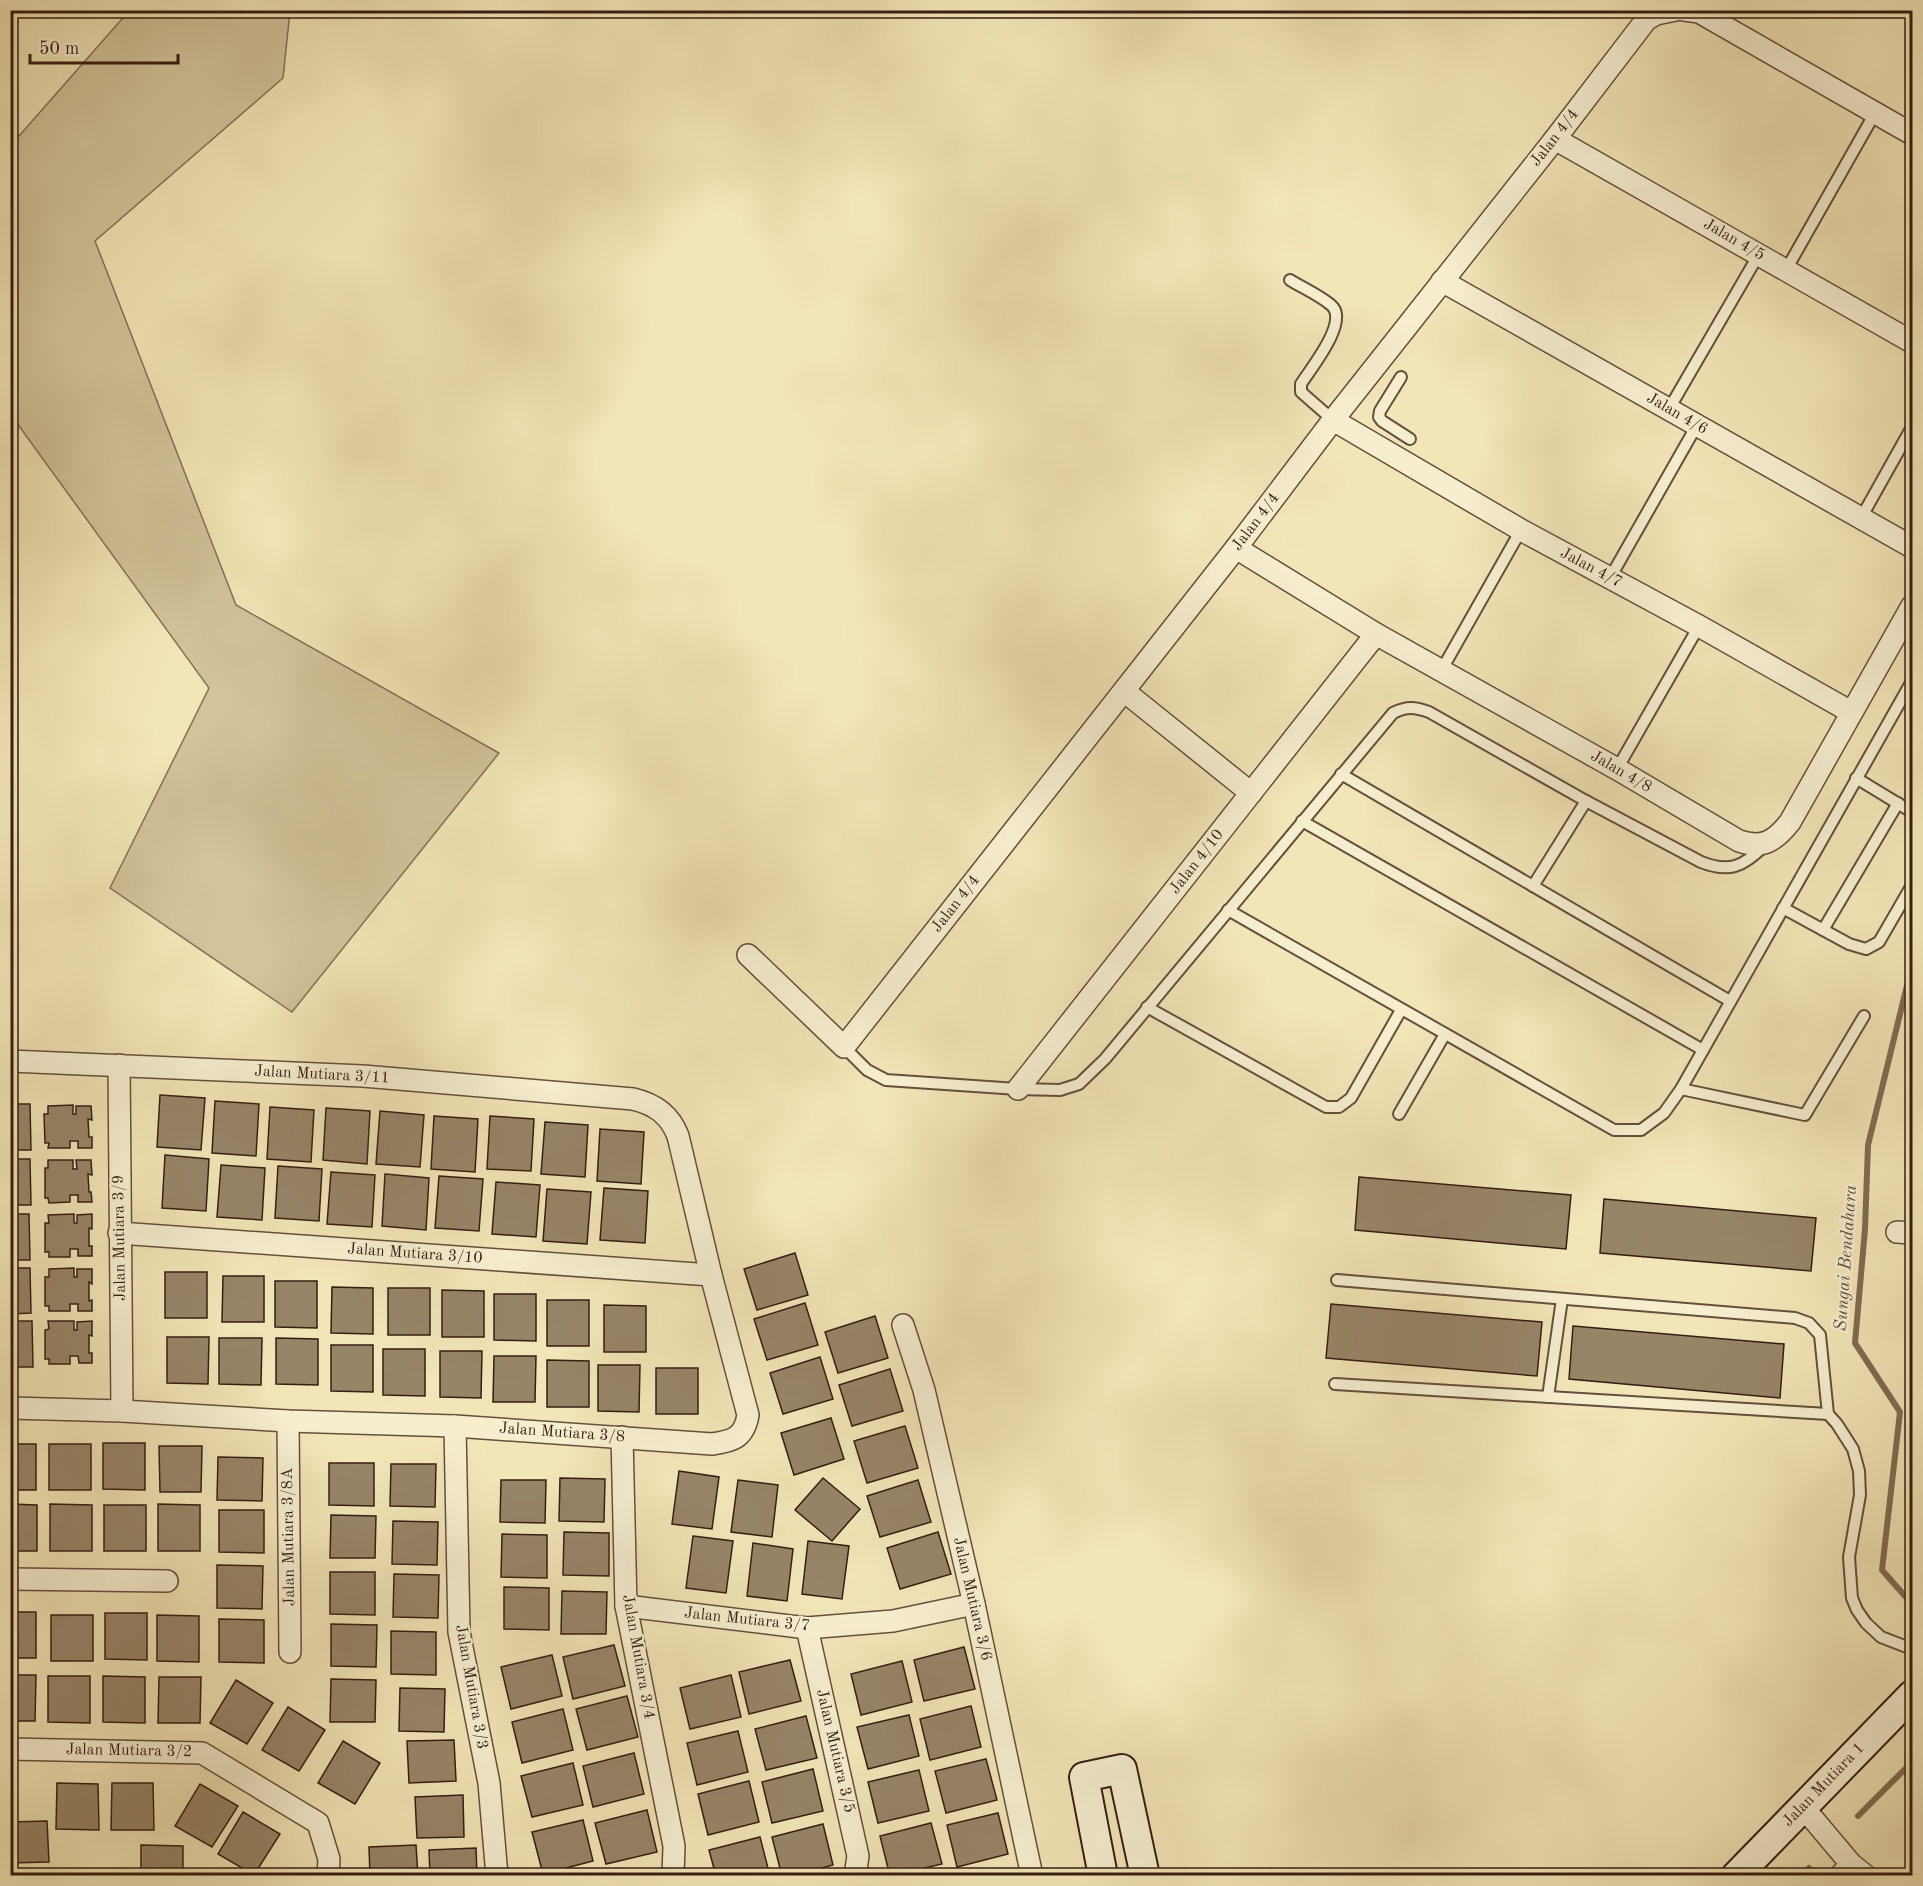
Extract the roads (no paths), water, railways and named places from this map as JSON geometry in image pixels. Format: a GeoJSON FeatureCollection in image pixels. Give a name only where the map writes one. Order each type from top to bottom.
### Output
{"type":"FeatureCollection","features":[{"type":"Feature","properties":{"kind":"street","name":"Jalan 4/4"},"geometry":{"type":"LineString","coordinates":[[844,1047],[1236,548],[1646,20],[1676,10]]}},
{"type":"Feature","properties":{"kind":"street"},"geometry":{"type":"LineString","coordinates":[[1684,10],[1699,12],[1912,134]]}},
{"type":"Feature","properties":{"kind":"street","name":"Jalan 4/5"},"geometry":{"type":"LineString","coordinates":[[1555,139],[1912,342]]}},
{"type":"Feature","properties":{"kind":"street","name":"Jalan 4/6"},"geometry":{"type":"LineString","coordinates":[[1442,281],[1912,548]]}},
{"type":"Feature","properties":{"kind":"street","name":"Jalan 4/7"},"geometry":{"type":"LineString","coordinates":[[1334,420],[1521,530],[1699,626],[1851,712]]}},
{"type":"Feature","properties":{"kind":"street","name":"Jalan 4/8"},"geometry":{"type":"LineString","coordinates":[[1236,548],[1376,634],[1617,769],[1739,841],[1756,845],[1766,843]]}},
{"type":"Feature","properties":{"kind":"street"},"geometry":{"type":"LineString","coordinates":[[1766,843],[1780,835],[1790,822],[1912,606]]}},
{"type":"Feature","properties":{"kind":"street","name":"Jalan 4/10"},"geometry":{"type":"LineString","coordinates":[[1018,1089],[1376,634]]}},
{"type":"Feature","properties":{"kind":"street"},"geometry":{"type":"LineString","coordinates":[[1124,691],[1251,793]]}},
{"type":"Feature","properties":{"kind":"street"},"geometry":{"type":"LineString","coordinates":[[748,955],[844,1047]]}},
{"type":"Feature","properties":{"kind":"street","name":"Jalan Mutiara 3/11"},"geometry":{"type":"LineString","coordinates":[[10,1060],[363,1076],[633,1100]]}},
{"type":"Feature","properties":{"kind":"street","name":"Jalan Mutiara 3/9"},"geometry":{"type":"LineString","coordinates":[[119,1065],[122,1411]]}},
{"type":"Feature","properties":{"kind":"street","name":"Jalan Mutiara 3/8"},"geometry":{"type":"LineString","coordinates":[[10,1408],[454,1426],[712,1444],[728,1442],[744,1430],[748,1414],[673,1123],[665,1114],[647,1102],[633,1100]]}},
{"type":"Feature","properties":{"kind":"street","name":"Jalan Mutiara 3/10"},"geometry":{"type":"LineString","coordinates":[[119,1233],[711,1275]]}},
{"type":"Feature","properties":{"kind":"street","name":"Jalan Mutiara 3/6"},"geometry":{"type":"LineString","coordinates":[[903,1325],[924,1390],[974,1604],[1032,1875]]}},
{"type":"Feature","properties":{"kind":"street","name":"Jalan Mutiara 3/8A"},"geometry":{"type":"LineString","coordinates":[[288,1421],[290,1652]]}},
{"type":"Feature","properties":{"kind":"street","name":"Jalan Mutiara 3/3"},"geometry":{"type":"LineString","coordinates":[[454,1426],[459,1632],[489,1783],[497,1875]]}},
{"type":"Feature","properties":{"kind":"street","name":"Jalan Mutiara 3/4"},"geometry":{"type":"LineString","coordinates":[[622,1437],[626,1606],[674,1846],[673,1875]]}},
{"type":"Feature","properties":{"kind":"street"},"geometry":{"type":"LineString","coordinates":[[10,1579],[166,1581]]}},
{"type":"Feature","properties":{"kind":"street","name":"Jalan Mutiara 3/7"},"geometry":{"type":"LineString","coordinates":[[626,1606],[807,1628],[893,1622],[974,1604]]}},
{"type":"Feature","properties":{"kind":"street","name":"Jalan Mutiara 3/5"},"geometry":{"type":"LineString","coordinates":[[807,1628],[858,1856],[855,1875]]}},
{"type":"Feature","properties":{"kind":"street","name":"Jalan Mutiara 1"},"geometry":{"type":"LineString","coordinates":[[1736,1875],[1912,1695]]}},
{"type":"Feature","properties":{"kind":"street","name":"Jalan Mutiara 3/2"},"geometry":{"type":"LineString","coordinates":[[10,1749],[202,1753],[318,1823],[329,1859],[328,1875]]}},
{"type":"Feature","properties":{"kind":"street"},"geometry":{"type":"LineString","coordinates":[[1103,1875],[1084,1777],[1122,1769],[1145,1875]]}},
{"type":"Feature","properties":{"kind":"street"},"geometry":{"type":"LineString","coordinates":[[1803,1807],[1852,1872]]}},
{"type":"Feature","properties":{"kind":"lane"},"geometry":{"type":"LineString","coordinates":[[1786,270],[1875,113]]}},
{"type":"Feature","properties":{"kind":"lane"},"geometry":{"type":"LineString","coordinates":[[1669,409],[1759,254]]}},
{"type":"Feature","properties":{"kind":"lane"},"geometry":{"type":"LineString","coordinates":[[1290,280],[1333,306],[1337,316],[1334,332],[1301,384],[1301,393],[1334,420]]}},
{"type":"Feature","properties":{"kind":"lane"},"geometry":{"type":"LineString","coordinates":[[1401,377],[1380,411],[1379,417],[1410,439]]}},
{"type":"Feature","properties":{"kind":"lane"},"geometry":{"type":"LineString","coordinates":[[1610,578],[1697,425]]}},
{"type":"Feature","properties":{"kind":"lane"},"geometry":{"type":"LineString","coordinates":[[1381,448],[1393,428]]}},
{"type":"Feature","properties":{"kind":"lane"},"geometry":{"type":"LineString","coordinates":[[1861,518],[1912,428]]}},
{"type":"Feature","properties":{"kind":"lane"},"geometry":{"type":"LineString","coordinates":[[1440,671],[1521,530]]}},
{"type":"Feature","properties":{"kind":"lane"},"geometry":{"type":"LineString","coordinates":[[1617,769],[1699,626]]}},
{"type":"Feature","properties":{"kind":"lane"},"geometry":{"type":"LineString","coordinates":[[1228,910],[1614,1130],[1641,1131],[1664,1113],[1681,1089],[1912,681]]}},
{"type":"Feature","properties":{"kind":"lane"},"geometry":{"type":"LineString","coordinates":[[844,1047],[867,1070],[886,1080],[1060,1090],[1079,1084],[1105,1059],[1393,713],[1403,708],[1414,707],[1429,712],[1586,801],[1716,868],[1730,869],[1742,864],[1754,856],[1766,843]]}},
{"type":"Feature","properties":{"kind":"lane"},"geometry":{"type":"LineString","coordinates":[[1341,774],[1730,1001]]}},
{"type":"Feature","properties":{"kind":"lane"},"geometry":{"type":"LineString","coordinates":[[1856,778],[1912,812]]}},
{"type":"Feature","properties":{"kind":"lane"},"geometry":{"type":"LineString","coordinates":[[1533,886],[1586,801]]}},
{"type":"Feature","properties":{"kind":"lane"},"geometry":{"type":"LineString","coordinates":[[1823,930],[1898,803]]}},
{"type":"Feature","properties":{"kind":"lane"},"geometry":{"type":"LineString","coordinates":[[1302,821],[1703,1050]]}},
{"type":"Feature","properties":{"kind":"lane"},"geometry":{"type":"LineString","coordinates":[[1783,908],[1849,944],[1866,949],[1879,942],[1912,885]]}},
{"type":"Feature","properties":{"kind":"lane"},"geometry":{"type":"LineString","coordinates":[[1147,1007],[1326,1107],[1339,1107],[1351,1098],[1401,1010]]}},
{"type":"Feature","properties":{"kind":"lane"},"geometry":{"type":"LineString","coordinates":[[1681,1089],[1805,1115],[1864,1016]]}},
{"type":"Feature","properties":{"kind":"lane"},"geometry":{"type":"LineString","coordinates":[[1399,1114],[1445,1034]]}},
{"type":"Feature","properties":{"kind":"lane"},"geometry":{"type":"LineString","coordinates":[[1337,1280],[1795,1317],[1809,1323],[1820,1335],[1828,1414],[1838,1424],[1853,1449],[1859,1471],[1860,1495],[1848,1557],[1852,1598],[1866,1623],[1881,1637],[1912,1649]]}},
{"type":"Feature","properties":{"kind":"lane"},"geometry":{"type":"LineString","coordinates":[[1548,1397],[1562,1299]]}},
{"type":"Feature","properties":{"kind":"lane"},"geometry":{"type":"LineString","coordinates":[[1335,1384],[1828,1414]]}},
{"type":"Feature","properties":{"kind":"waterway","name":"Sungai Bendahara"},"geometry":{"type":"LineString","coordinates":[[1912,965],[1868,1145],[1865,1229],[1855,1343],[1900,1412],[1882,1570],[1912,1604]]}},
{"type":"Feature","properties":{"kind":"waterway","name":"Sungai Bendahara"},"geometry":{"type":"LineString","coordinates":[[1858,1816],[1912,1762]]}},
{"type":"Feature","properties":{"kind":"waterway","name":"Sungai Bendahara"},"geometry":{"type":"LineString","coordinates":[[1801,1876],[1809,1868]]}}]}
